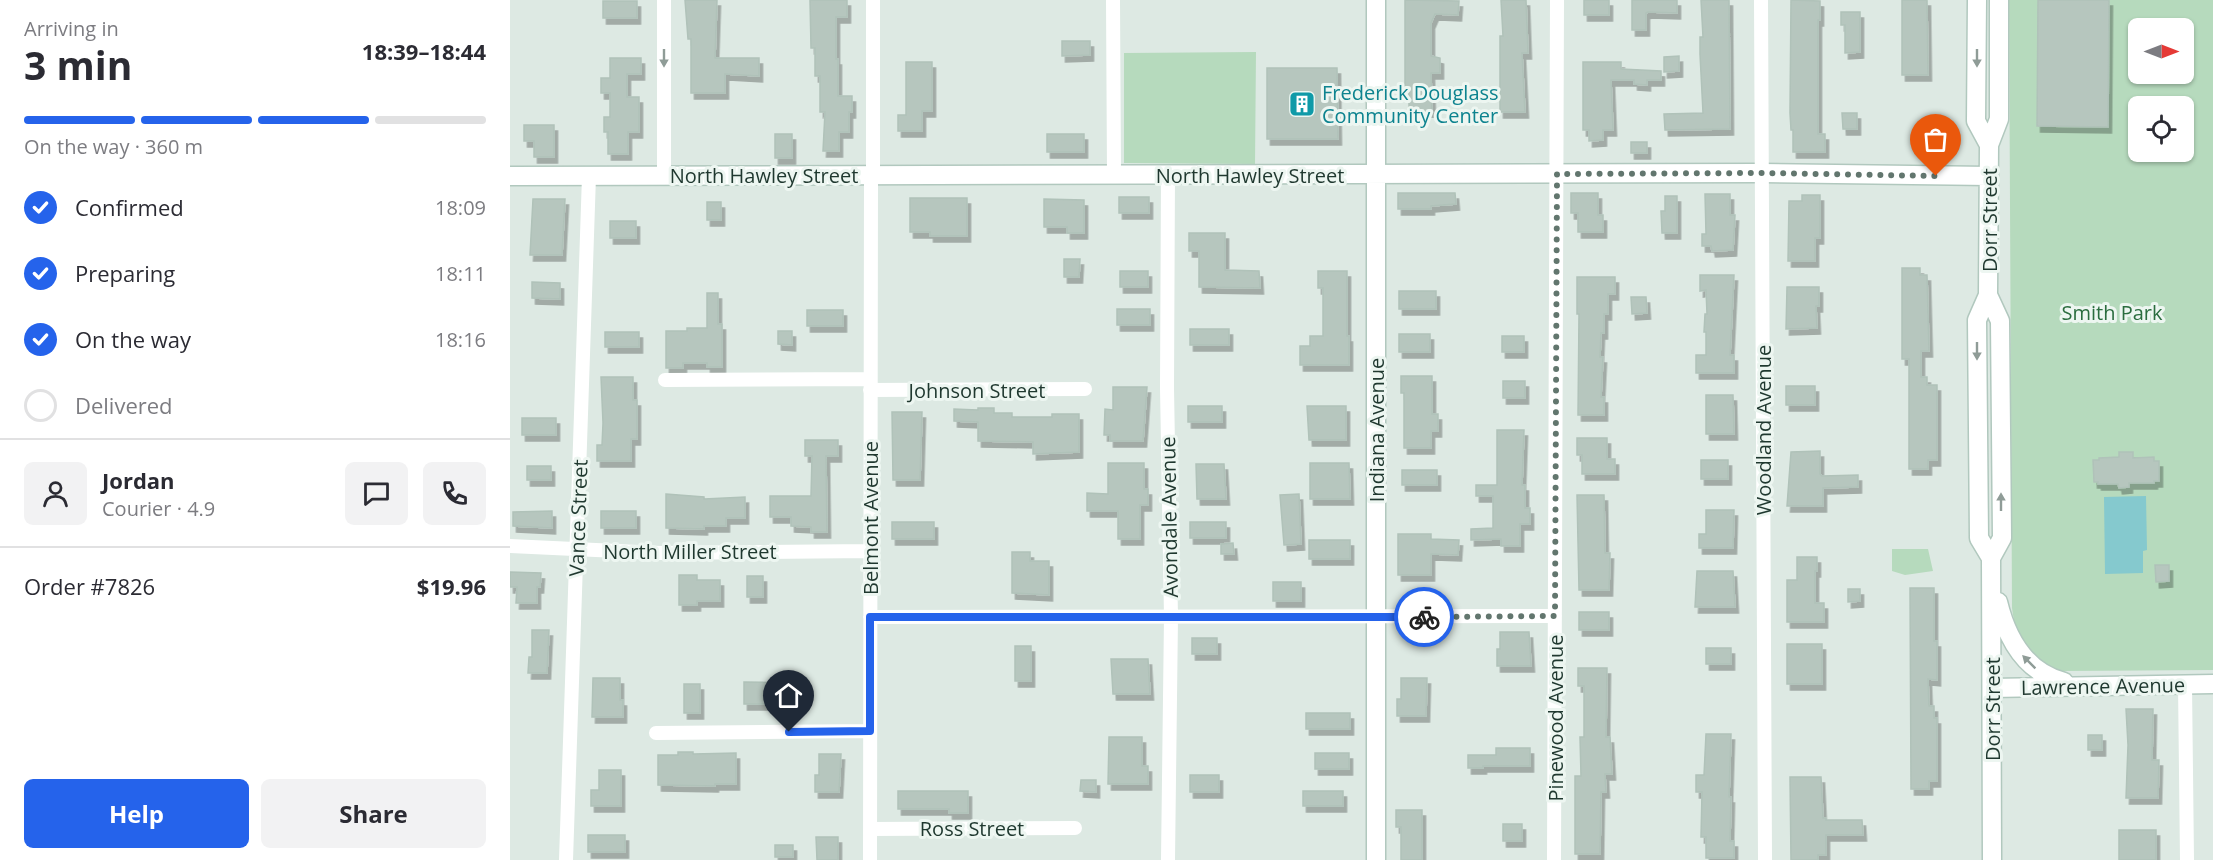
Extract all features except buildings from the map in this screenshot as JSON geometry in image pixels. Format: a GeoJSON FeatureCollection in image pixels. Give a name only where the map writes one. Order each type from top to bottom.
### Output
{"type":"FeatureCollection","features":[{"type":"Feature","properties":{"kind":"street"},"geometry":{"type":"LineString","coordinates":[[664,0],[664,176]]}},
{"type":"Feature","properties":{"kind":"street","name":"Belmont Avenue"},"geometry":{"type":"LineString","coordinates":[[870,860],[873,0]]}},
{"type":"Feature","properties":{"kind":"street"},"geometry":{"type":"LineString","coordinates":[[1113,0],[1114,175]]}},
{"type":"Feature","properties":{"kind":"street","name":"Indiana Avenue"},"geometry":{"type":"LineString","coordinates":[[1376,0],[1376,860]]}},
{"type":"Feature","properties":{"kind":"street","name":"Pinewood Avenue"},"geometry":{"type":"LineString","coordinates":[[1554,860],[1557,0]]}},
{"type":"Feature","properties":{"kind":"street","name":"Woodland Avenue"},"geometry":{"type":"LineString","coordinates":[[1761,0],[1765,860]]}},
{"type":"Feature","properties":{"kind":"street","name":"Dorr Street"},"geometry":{"type":"LineString","coordinates":[[1977,0],[1976,121],[1989,145]]}},
{"type":"Feature","properties":{"kind":"street","name":"Dorr Street"},"geometry":{"type":"LineString","coordinates":[[1992,860],[1992,580],[1991,558],[1978,538],[1977,320],[1988,295],[1989,145],[1999,119],[2000,0]]}},
{"type":"Feature","properties":{"kind":"street","name":"North Hawley Street"},"geometry":{"type":"LineString","coordinates":[[510,176],[1762,173],[1989,176]]}},
{"type":"Feature","properties":{"kind":"street","name":"Avondale Avenue"},"geometry":{"type":"LineString","coordinates":[[1168,175],[1167,388],[1171,617],[1168,860]]}},
{"type":"Feature","properties":{"kind":"street","name":"Vance Street"},"geometry":{"type":"LineString","coordinates":[[566,860],[589,176]]}},
{"type":"Feature","properties":{"kind":"street","name":"Johnson Street"},"geometry":{"type":"LineString","coordinates":[[664,380],[1085,389]]}},
{"type":"Feature","properties":{"kind":"street","name":"North Miller Street"},"geometry":{"type":"LineString","coordinates":[[510,546],[660,553],[870,551]]}},
{"type":"Feature","properties":{"kind":"street"},"geometry":{"type":"LineString","coordinates":[[1992,580],[2009,635],[2023,657],[2046,676],[2081,686]]}},
{"type":"Feature","properties":{"kind":"street"},"geometry":{"type":"LineString","coordinates":[[870,617],[1555,616]]}},
{"type":"Feature","properties":{"kind":"street"},"geometry":{"type":"LineString","coordinates":[[2185,684],[2187,860]]}},
{"type":"Feature","properties":{"kind":"street","name":"Lawrence Avenue"},"geometry":{"type":"LineString","coordinates":[[1992,688],[2213,684]]}},
{"type":"Feature","properties":{"kind":"street"},"geometry":{"type":"LineString","coordinates":[[656,733],[870,731]]}},
{"type":"Feature","properties":{"kind":"street","name":"Ross Street"},"geometry":{"type":"LineString","coordinates":[[870,829],[1075,828]]}},
{"type":"Feature","properties":{"kind":"green space","name":"Smith Park"},"geometry":{"type":"Polygon","coordinates":[[[2009,0],[2213,0],[2213,670],[2063,671],[2052,668],[2034,656],[2017,630],[2012,608],[2009,0]]]}},
{"type":"Feature","properties":{"kind":"green space"},"geometry":{"type":"Polygon","coordinates":[[[1256,52],[1255,164],[1124,163],[1124,53],[1256,52]]]}},
{"type":"Feature","properties":{"kind":"green space"},"geometry":{"type":"Polygon","coordinates":[[[1892,549],[1928,549],[1933,571],[1905,575],[1892,571],[1892,549]]]}},
{"type":"Feature","properties":{"kind":"water"},"geometry":{"type":"Polygon","coordinates":[[[2146,496],[2147,550],[2143,551],[2143,573],[2105,574],[2104,497],[2146,496]]]}},
{"type":"Feature","properties":{"kind":"way so far"},"geometry":{"type":"LineString","coordinates":[[1424,617],[1555,616],[1557,174],[1762,173],[1936,176]]}},
{"type":"Feature","properties":{"kind":"place","name":"Frederick Douglass Community Center"},"geometry":{"type":"Point","coordinates":[1302,104]}},
{"type":"Feature","properties":{"kind":"route"},"geometry":{"type":"LineString","coordinates":[[789,732],[870,731],[870,617],[1424,617]]}}]}
